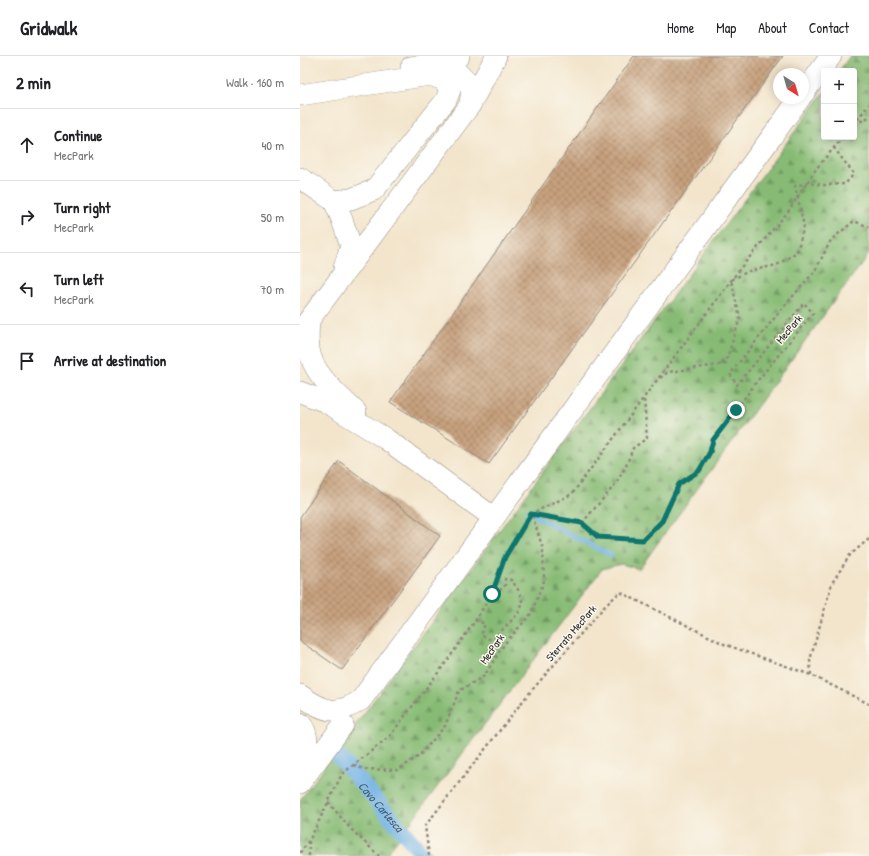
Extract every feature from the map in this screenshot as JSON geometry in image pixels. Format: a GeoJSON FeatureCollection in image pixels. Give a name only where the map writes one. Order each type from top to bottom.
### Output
{"type":"FeatureCollection","features":[{"type":"Feature","properties":{"kind":"lane"},"geometry":{"type":"LineString","coordinates":[[386,439],[347,403],[322,376],[311,358],[305,326],[470,105],[496,56]]}},
{"type":"Feature","properties":{"kind":"lane"},"geometry":{"type":"LineString","coordinates":[[809,86],[831,56]]}},
{"type":"Feature","properties":{"kind":"lane"},"geometry":{"type":"LineString","coordinates":[[300,85],[450,59],[457,72],[472,87],[470,105]]}},
{"type":"Feature","properties":{"kind":"lane"},"geometry":{"type":"LineString","coordinates":[[300,95],[430,75],[444,80],[450,90],[446,100],[374,190],[351,199],[334,201]]}},
{"type":"Feature","properties":{"kind":"lane"},"geometry":{"type":"LineString","coordinates":[[300,694],[318,708],[335,711],[350,708],[361,700],[796,104]]}},
{"type":"Feature","properties":{"kind":"lane"},"geometry":{"type":"LineString","coordinates":[[300,178],[334,201],[352,246],[339,280]]}},
{"type":"Feature","properties":{"kind":"lane"},"geometry":{"type":"LineString","coordinates":[[300,392],[326,402],[386,439],[494,518]]}},
{"type":"Feature","properties":{"kind":"lane"},"geometry":{"type":"LineString","coordinates":[[300,724],[304,728],[308,739],[304,767],[300,777]]}},
{"type":"Feature","properties":{"kind":"lane"},"geometry":{"type":"LineString","coordinates":[[300,783],[343,725]]}},
{"type":"Feature","properties":{"kind":"path"},"geometry":{"type":"LineString","coordinates":[[857,120],[869,104]]}},
{"type":"Feature","properties":{"kind":"path"},"geometry":{"type":"LineString","coordinates":[[857,123],[869,117]]}},
{"type":"Feature","properties":{"kind":"path"},"geometry":{"type":"LineString","coordinates":[[300,853],[309,841],[342,774],[389,737],[447,662],[476,620],[494,587],[505,557],[532,514],[572,494],[731,280],[787,213],[807,183],[841,140]]}},
{"type":"Feature","properties":{"kind":"path"},"geometry":{"type":"LineString","coordinates":[[731,280],[750,270],[778,265],[797,252],[804,226],[795,186],[807,183],[824,186],[845,184],[854,174],[834,148]]}},
{"type":"Feature","properties":{"kind":"path","name":"MecPark"},"geometry":{"type":"LineString","coordinates":[[582,523],[598,537],[643,540],[662,521],[679,484],[699,471],[710,452],[713,440],[758,380],[813,313],[804,303],[737,386],[730,374],[780,312],[816,271],[830,240],[854,221],[869,227]]}},
{"type":"Feature","properties":{"kind":"path"},"geometry":{"type":"LineString","coordinates":[[658,379],[668,372],[725,364],[740,318],[731,280]]}},
{"type":"Feature","properties":{"kind":"path"},"geometry":{"type":"LineString","coordinates":[[532,514],[582,523],[614,486],[626,466],[633,448],[647,438],[644,398]]}},
{"type":"Feature","properties":{"kind":"path","name":"MecPark"},"geometry":{"type":"LineString","coordinates":[[354,765],[363,769],[398,770],[419,756],[445,726],[458,691],[484,676],[505,643],[531,614],[544,581],[543,549],[532,514]]}},
{"type":"Feature","properties":{"kind":"path"},"geometry":{"type":"LineString","coordinates":[[869,539],[850,555],[832,583],[810,660],[811,675],[869,704]]}},
{"type":"Feature","properties":{"kind":"path"},"geometry":{"type":"LineString","coordinates":[[476,620],[486,624],[481,635],[489,639],[495,639],[503,628],[521,611],[523,599],[511,580],[505,579],[505,585],[500,590],[494,587]]}},
{"type":"Feature","properties":{"kind":"path","name":"Sterrato MecPark"},"geometry":{"type":"LineString","coordinates":[[429,856],[425,826],[526,697],[605,606],[620,592],[724,644],[811,675]]}},
{"type":"Feature","properties":{"kind":"path"},"geometry":{"type":"LineString","coordinates":[[328,802],[350,828],[378,856]]}},
{"type":"Feature","properties":{"kind":"path"},"geometry":{"type":"LineString","coordinates":[[309,841],[309,856]]}},
{"type":"Feature","properties":{"kind":"green space"},"geometry":{"type":"Polygon","coordinates":[[[850,56],[869,56],[869,253],[639,569],[621,564],[602,569],[385,856],[300,856],[300,800],[821,96],[821,140],[857,140],[857,68],[841,68],[850,56]]]}},
{"type":"Feature","properties":{"kind":"building"},"geometry":{"type":"Polygon","coordinates":[[[634,56],[783,56],[489,464],[390,402],[634,56]]]}},
{"type":"Feature","properties":{"kind":"building"},"geometry":{"type":"Polygon","coordinates":[[[339,461],[440,536],[342,670],[300,641],[300,517],[339,461]]]}},
{"type":"Feature","properties":{"kind":"waterway"},"geometry":{"type":"LineString","coordinates":[[527,512],[612,556]]}},
{"type":"Feature","properties":{"kind":"waterway","name":"Cavo Carlesca"},"geometry":{"type":"LineString","coordinates":[[339,757],[424,856]]}},
{"type":"Feature","properties":{"kind":"route"},"geometry":{"type":"LineString","coordinates":[[492,594],[505,557],[531,514],[582,523],[598,537],[643,540],[662,521],[679,484],[699,471],[710,452],[713,440],[736,410]]}}]}
